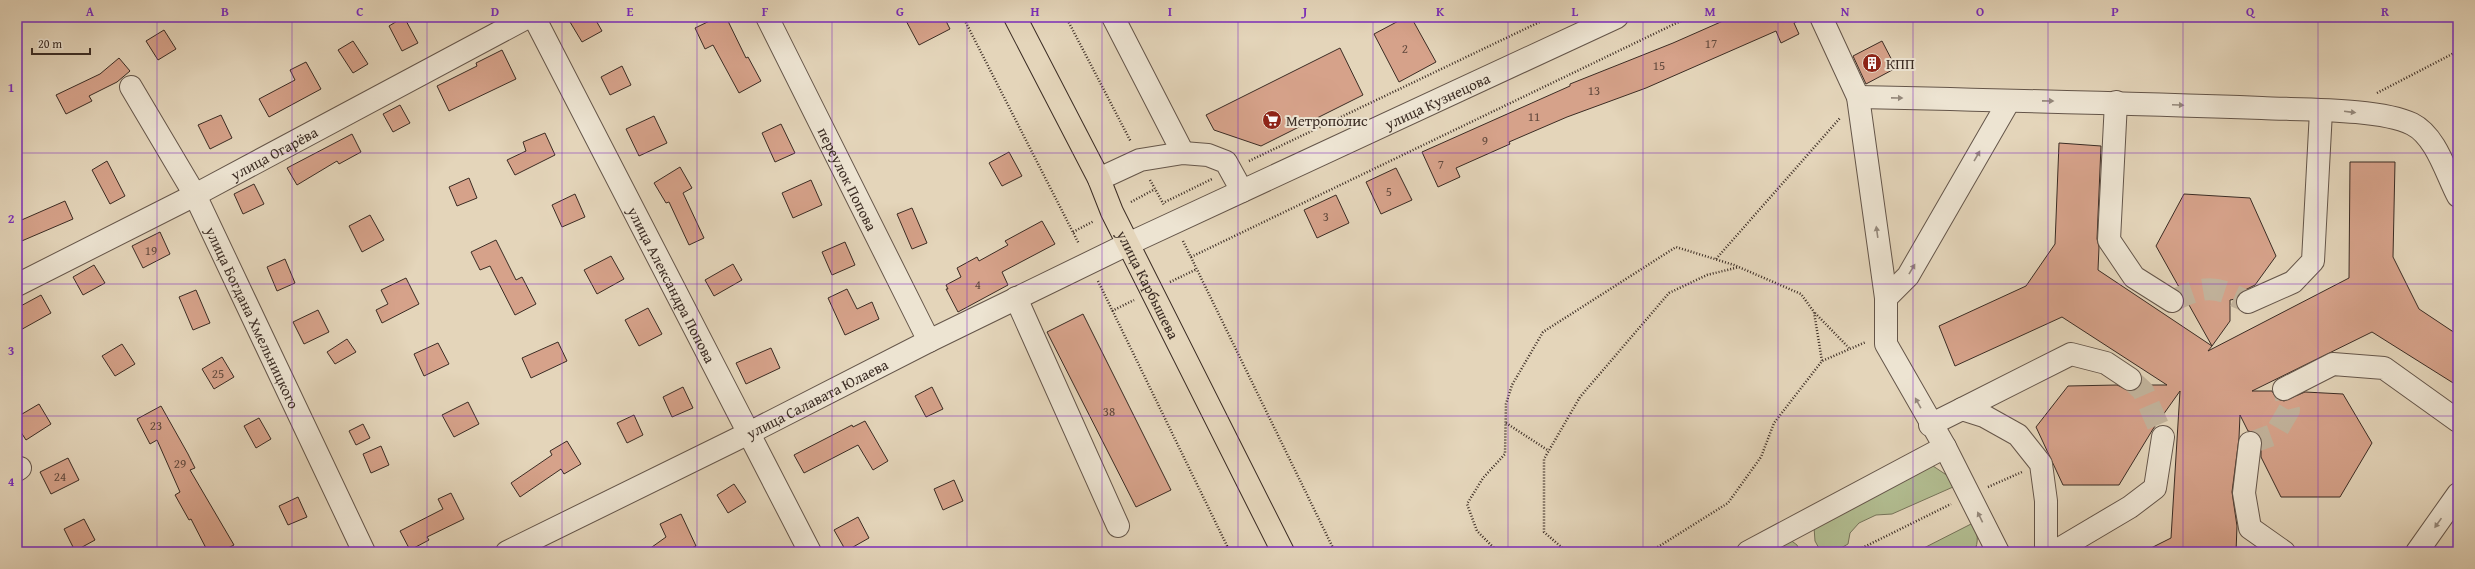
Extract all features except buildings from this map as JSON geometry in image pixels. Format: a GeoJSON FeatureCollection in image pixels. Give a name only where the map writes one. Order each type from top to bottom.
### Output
{"type":"FeatureCollection","features":[{"type":"Feature","properties":{"kind":"main road","name":"улица Карбышева"},"geometry":{"type":"LineString","coordinates":[[1014,17],[1099,179],[1128,244],[1282,552]]}},
{"type":"Feature","properties":{"kind":"street","name":"улица Огарёва"},"geometry":{"type":"LineString","coordinates":[[17,285],[195,195],[528,17]]}},
{"type":"Feature","properties":{"kind":"street","name":"улица Александра Попова"},"geometry":{"type":"LineString","coordinates":[[534,17],[810,552]]}},
{"type":"Feature","properties":{"kind":"street","name":"переулок Попова"},"geometry":{"type":"LineString","coordinates":[[766,17],[929,341]]}},
{"type":"Feature","properties":{"kind":"street"},"geometry":{"type":"LineString","coordinates":[[1113,17],[1182,153]]}},
{"type":"Feature","properties":{"kind":"street","name":"улица Кузнецова"},"geometry":{"type":"LineString","coordinates":[[1128,244],[1617,17]]}},
{"type":"Feature","properties":{"kind":"street"},"geometry":{"type":"LineString","coordinates":[[1820,17],[1858,97],[1886,298],[1886,344],[1930,425],[1945,448],[1998,552]]}},
{"type":"Feature","properties":{"kind":"street","name":"улица Богдана Хмельницкого"},"geometry":{"type":"LineString","coordinates":[[131,87],[195,195],[364,552]]}},
{"type":"Feature","properties":{"kind":"street"},"geometry":{"type":"LineString","coordinates":[[1858,97],[2116,102],[2320,110],[2392,118],[2412,124],[2429,138],[2458,196]]}},
{"type":"Feature","properties":{"kind":"street"},"geometry":{"type":"LineString","coordinates":[[1886,298],[1908,276],[2009,101]]}},
{"type":"Feature","properties":{"kind":"street"},"geometry":{"type":"LineString","coordinates":[[2116,102],[2109,240],[2134,277],[2172,301]]}},
{"type":"Feature","properties":{"kind":"street"},"geometry":{"type":"LineString","coordinates":[[2248,302],[2293,282],[2313,260],[2320,110]]}},
{"type":"Feature","properties":{"kind":"street"},"geometry":{"type":"LineString","coordinates":[[1099,179],[1140,160],[1182,153],[1208,155],[1226,162],[1242,191]]}},
{"type":"Feature","properties":{"kind":"street","name":"улица Салавата Юлаева"},"geometry":{"type":"LineString","coordinates":[[507,552],[749,433],[929,341],[1128,244]]}},
{"type":"Feature","properties":{"kind":"street"},"geometry":{"type":"LineString","coordinates":[[1016,298],[1118,526]]}},
{"type":"Feature","properties":{"kind":"street"},"geometry":{"type":"LineString","coordinates":[[1930,425],[2071,354],[2106,363],[2130,379]]}},
{"type":"Feature","properties":{"kind":"street"},"geometry":{"type":"LineString","coordinates":[[2284,389],[2333,364],[2384,368],[2458,421]]}},
{"type":"Feature","properties":{"kind":"street"},"geometry":{"type":"LineString","coordinates":[[1962,409],[1984,416],[2018,434],[2042,464],[2046,501],[2046,552]]}},
{"type":"Feature","properties":{"kind":"street"},"geometry":{"type":"LineString","coordinates":[[2054,552],[2130,507],[2155,488],[2164,438]]}},
{"type":"Feature","properties":{"kind":"street"},"geometry":{"type":"LineString","coordinates":[[2250,443],[2244,493],[2250,528],[2284,552]]}},
{"type":"Feature","properties":{"kind":"street"},"geometry":{"type":"LineString","coordinates":[[1748,552],[1945,448]]}},
{"type":"Feature","properties":{"kind":"street"},"geometry":{"type":"LineString","coordinates":[[2417,552],[2458,494]]}},
{"type":"Feature","properties":{"kind":"path"},"geometry":{"type":"LineString","coordinates":[[963,17],[1089,263],[1230,552]]}},
{"type":"Feature","properties":{"kind":"path"},"geometry":{"type":"LineString","coordinates":[[1066,17],[1174,223],[1335,552]]}},
{"type":"Feature","properties":{"kind":"path"},"geometry":{"type":"LineString","coordinates":[[1242,165],[1550,17]]}},
{"type":"Feature","properties":{"kind":"path"},"geometry":{"type":"LineString","coordinates":[[1191,257],[1689,17]]}},
{"type":"Feature","properties":{"kind":"path"},"geometry":{"type":"LineString","coordinates":[[2370,97],[2458,51]]}},
{"type":"Feature","properties":{"kind":"path"},"geometry":{"type":"LineString","coordinates":[[1716,259],[1858,97]]}},
{"type":"Feature","properties":{"kind":"path"},"geometry":{"type":"LineString","coordinates":[[1163,203],[1213,179]]}},
{"type":"Feature","properties":{"kind":"path"},"geometry":{"type":"LineString","coordinates":[[1498,552],[1477,531],[1467,504],[1483,478],[1505,454],[1506,404],[1512,385],[1543,332],[1676,248],[1739,267],[1801,294],[1814,312],[1849,348]]}},
{"type":"Feature","properties":{"kind":"path"},"geometry":{"type":"LineString","coordinates":[[1567,552],[1544,532],[1544,459],[1580,397],[1668,294],[1707,275],[1739,267]]}},
{"type":"Feature","properties":{"kind":"path"},"geometry":{"type":"LineString","coordinates":[[1814,312],[1822,360]]}},
{"type":"Feature","properties":{"kind":"path"},"geometry":{"type":"LineString","coordinates":[[1650,552],[1654,552],[1728,503],[1761,457],[1774,423],[1822,360],[1862,341],[1886,344]]}},
{"type":"Feature","properties":{"kind":"path"},"geometry":{"type":"LineString","coordinates":[[1506,423],[1549,451]]}},
{"type":"Feature","properties":{"kind":"green space"},"geometry":{"type":"Polygon","coordinates":[[[1933,466],[1948,476],[1953,487],[1892,514],[1876,515],[1859,523],[1850,533],[1848,544],[1834,552],[1821,552],[1815,541],[1814,527],[1911,475],[1933,466]]]}},
{"type":"Feature","properties":{"kind":"green space"},"geometry":{"type":"Polygon","coordinates":[[[1973,523],[1977,537],[1977,545],[1974,552],[1916,552],[1973,523]]]}},
{"type":"Feature","properties":{"kind":"green space"},"geometry":{"type":"Polygon","coordinates":[[[1789,539],[1797,545],[1800,552],[1754,552],[1789,539]]]}},
{"type":"Feature","properties":{"kind":"tunnel"},"geometry":{"type":"LineString","coordinates":[[2172,301],[2194,292],[2210,289],[2226,292],[2248,302]]}},
{"type":"Feature","properties":{"kind":"tunnel"},"geometry":{"type":"LineString","coordinates":[[2130,379],[2143,391],[2163,437]]}},
{"type":"Feature","properties":{"kind":"tunnel"},"geometry":{"type":"LineString","coordinates":[[2250,443],[2275,434],[2289,410],[2284,389]]}},
{"type":"Feature","properties":{"kind":"place","name":"КПП"},"geometry":{"type":"Point","coordinates":[1872,63]}},
{"type":"Feature","properties":{"kind":"place","name":"Метрополис"},"geometry":{"type":"Point","coordinates":[1272,120]}}]}
